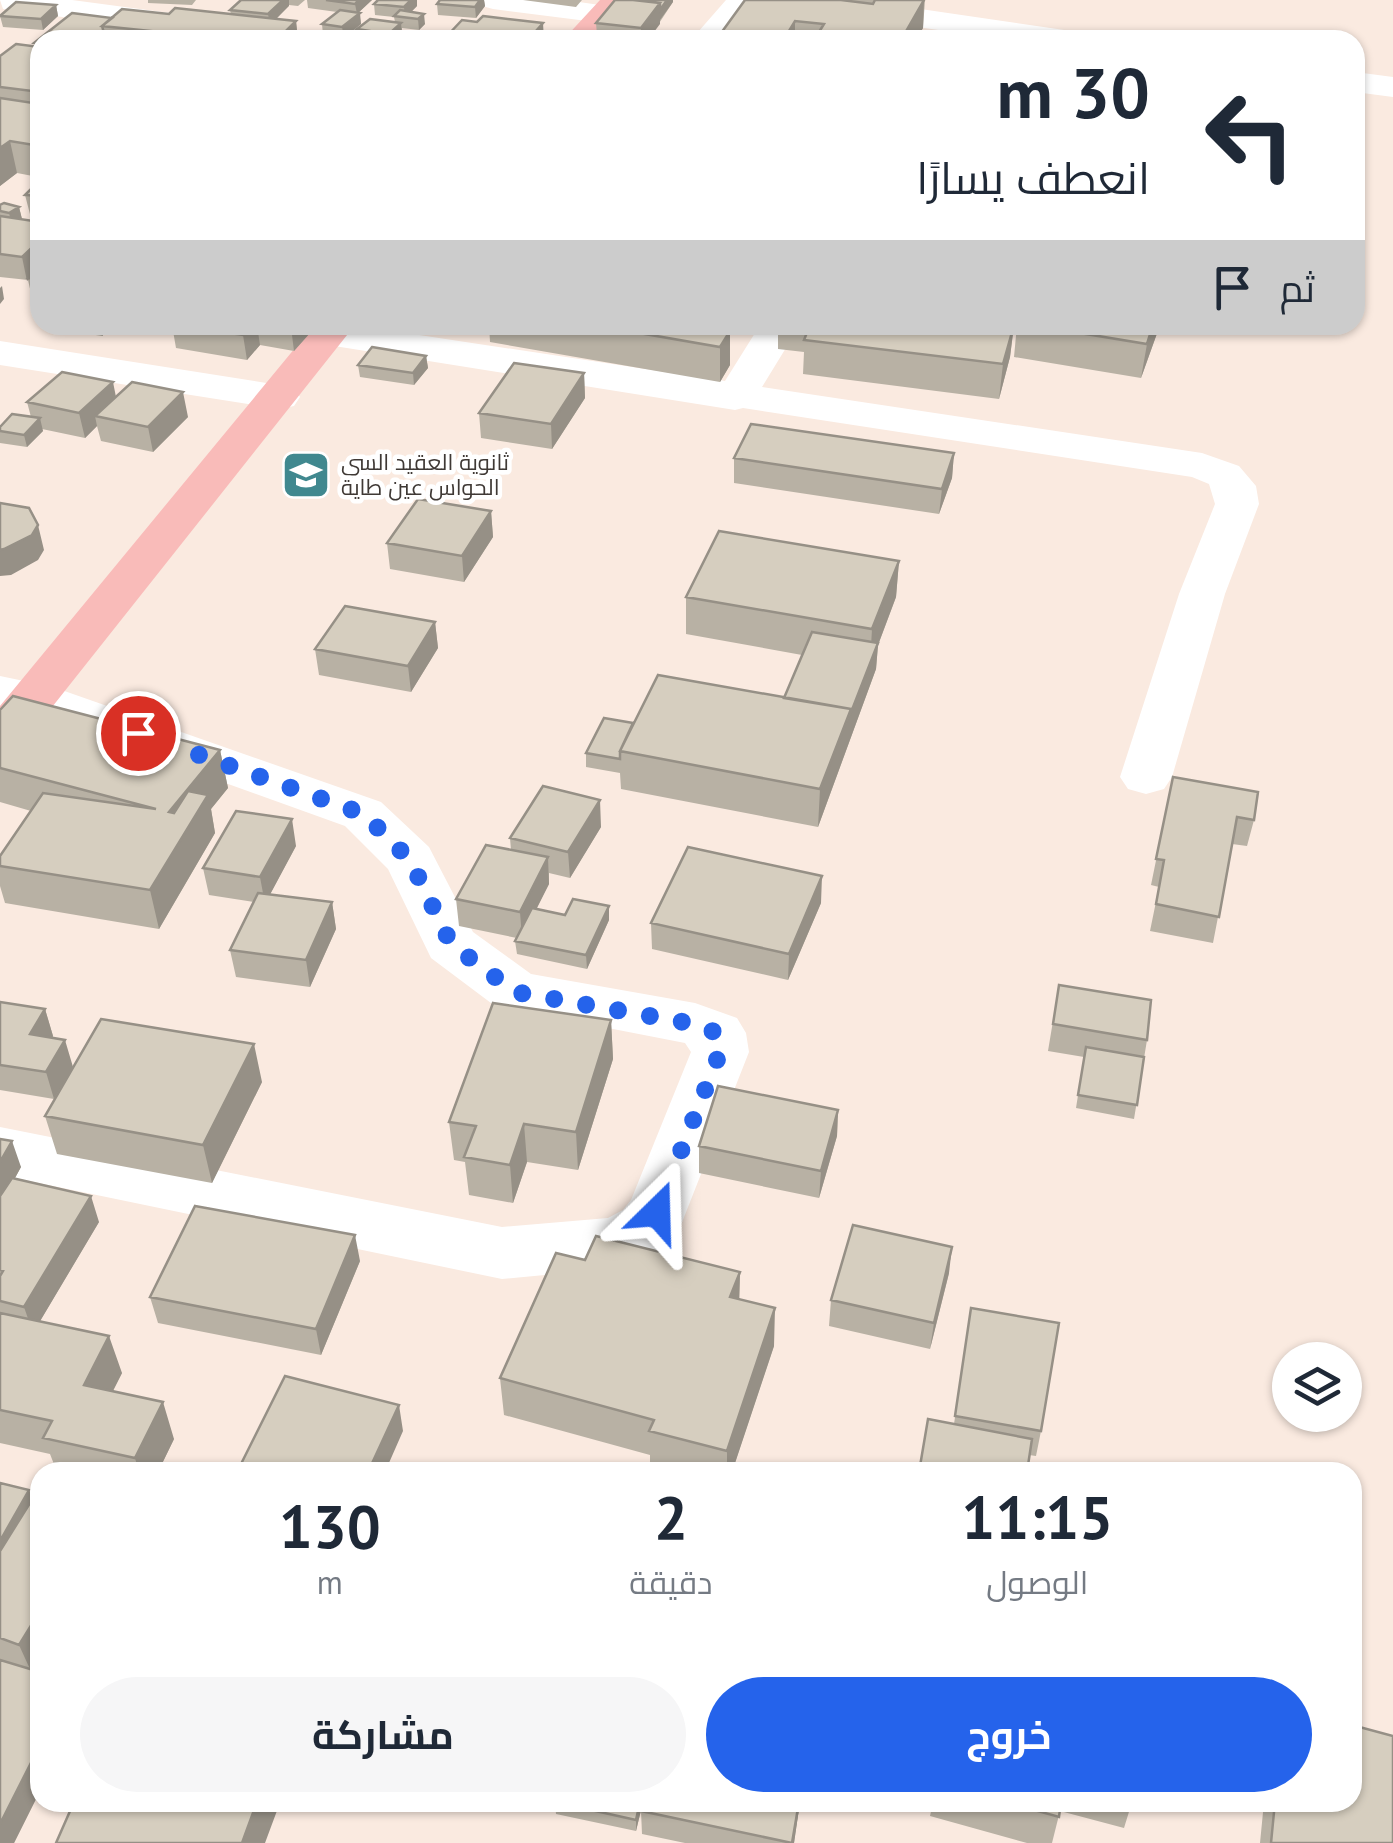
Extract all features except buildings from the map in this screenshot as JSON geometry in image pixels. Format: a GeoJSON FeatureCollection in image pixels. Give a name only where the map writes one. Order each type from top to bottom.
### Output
{"type":"FeatureCollection","features":[{"type":"Feature","properties":{"kind":"main road"},"geometry":{"type":"LineString","coordinates":[[588,30],[610,7]]}},
{"type":"Feature","properties":{"kind":"main road"},"geometry":{"type":"LineString","coordinates":[[12,709],[279,397],[327,335]]}},
{"type":"Feature","properties":{"kind":"street"},"geometry":{"type":"LineString","coordinates":[[3,0],[233,30]]}},
{"type":"Feature","properties":{"kind":"street"},"geometry":{"type":"LineString","coordinates":[[204,26],[232,0]]}},
{"type":"Feature","properties":{"kind":"street"},"geometry":{"type":"LineString","coordinates":[[493,0],[610,7]]}},
{"type":"Feature","properties":{"kind":"street"},"geometry":{"type":"LineString","coordinates":[[716,30],[743,0]]}},
{"type":"Feature","properties":{"kind":"street"},"geometry":{"type":"LineString","coordinates":[[796,0],[1002,30]]}},
{"type":"Feature","properties":{"kind":"street"},"geometry":{"type":"LineString","coordinates":[[60,30],[87,10]]}},
{"type":"Feature","properties":{"kind":"street"},"geometry":{"type":"LineString","coordinates":[[1365,83],[1393,87]]}},
{"type":"Feature","properties":{"kind":"street"},"geometry":{"type":"LineString","coordinates":[[408,335],[472,340],[735,398],[1202,466],[1224,475],[1234,486],[1237,504],[1202,594],[1146,777]]}},
{"type":"Feature","properties":{"kind":"street"},"geometry":{"type":"LineString","coordinates":[[735,398],[774,335]]}},
{"type":"Feature","properties":{"kind":"street"},"geometry":{"type":"LineString","coordinates":[[0,352],[279,397]]}},
{"type":"Feature","properties":{"kind":"street"},"geometry":{"type":"LineString","coordinates":[[0,1151],[502,1253],[618,1243],[645,1228],[657,1212],[720,1052],[717,1033],[695,1024],[515,992],[490,976],[451,944],[410,860],[364,814],[308,792],[12,709]]}},
{"type":"Feature","properties":{"kind":"place","name":"ثانوية العقيد السي الحواس عين طاية"},"geometry":{"type":"Point","coordinates":[306,475]}},
{"type":"Feature","properties":{"kind":"route"},"geometry":{"type":"LineString","coordinates":[[138,733],[364,814],[410,860],[451,944],[515,992],[695,1024],[717,1033],[720,1052],[657,1212]]}}]}
